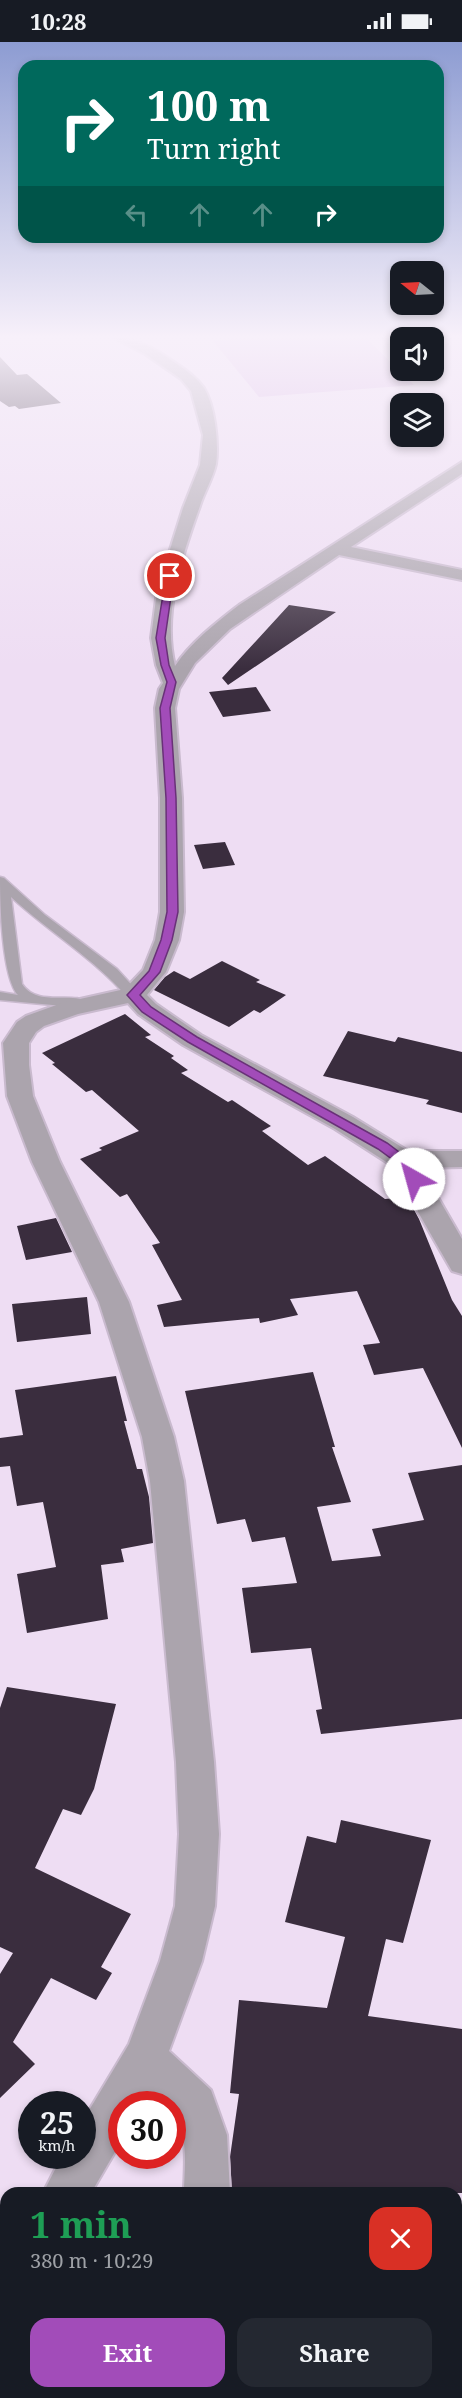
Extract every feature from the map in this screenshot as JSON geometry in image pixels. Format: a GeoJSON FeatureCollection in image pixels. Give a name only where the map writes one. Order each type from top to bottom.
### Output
{"type":"FeatureCollection","features":[{"type":"Feature","properties":{"kind":"street"},"geometry":{"type":"LineString","coordinates":[[172,682],[165,665],[160,638],[166,591],[191,508],[208,465],[209,449]]}},
{"type":"Feature","properties":{"kind":"street"},"geometry":{"type":"LineString","coordinates":[[69,2187],[145,2057],[181,1961],[195,1906],[199,1834],[195,1762],[167,1481],[158,1437],[114,1302],[46,1162],[21,1096],[16,1065],[16,1043],[26,1027],[49,1015],[133,995],[154,972],[171,923],[171,798],[165,708],[172,682],[188,660],[224,625],[462,466]]}},
{"type":"Feature","properties":{"kind":"street"},"geometry":{"type":"LineString","coordinates":[[335,549],[462,576]]}},
{"type":"Feature","properties":{"kind":"street"},"geometry":{"type":"LineString","coordinates":[[133,995],[147,1009],[182,1034],[344,1123],[402,1160],[462,1264]]}},
{"type":"Feature","properties":{"kind":"street"},"geometry":{"type":"LineString","coordinates":[[402,1160],[462,1160]]}},
{"type":"Feature","properties":{"kind":"street"},"geometry":{"type":"LineString","coordinates":[[145,2057],[195,2106],[205,2136],[207,2187]]}},
{"type":"Feature","properties":{"kind":"lane"},"geometry":{"type":"LineString","coordinates":[[1,882],[41,918],[113,972],[133,995]]}},
{"type":"Feature","properties":{"kind":"lane"},"geometry":{"type":"LineString","coordinates":[[1,882],[16,984],[22,994],[33,998]]}},
{"type":"Feature","properties":{"kind":"lane"},"geometry":{"type":"LineString","coordinates":[[1,997],[33,998],[90,1005]]}},
{"type":"Feature","properties":{"kind":"building"},"geometry":{"type":"Polygon","coordinates":[[[289,605],[336,612],[228,685],[222,678],[289,605]]]}},
{"type":"Feature","properties":{"kind":"building"},"geometry":{"type":"Polygon","coordinates":[[[256,687],[271,711],[223,717],[209,692],[256,687]]]}},
{"type":"Feature","properties":{"kind":"building"},"geometry":{"type":"Polygon","coordinates":[[[225,842],[235,865],[203,869],[194,845],[225,842]]]}},
{"type":"Feature","properties":{"kind":"building"},"geometry":{"type":"Polygon","coordinates":[[[222,961],[260,980],[256,982],[286,995],[260,1013],[254,1010],[229,1027],[154,990],[165,977],[174,971],[190,979],[222,961]]]}},
{"type":"Feature","properties":{"kind":"building"},"geometry":{"type":"Polygon","coordinates":[[[125,1014],[151,1035],[145,1037],[174,1056],[171,1058],[188,1070],[181,1073],[228,1102],[232,1100],[271,1126],[262,1131],[308,1165],[325,1156],[385,1199],[407,1197],[419,1219],[452,1300],[462,1316],[462,1448],[423,1368],[374,1375],[363,1345],[380,1343],[357,1291],[290,1299],[298,1315],[260,1323],[259,1318],[164,1327],[157,1305],[182,1300],[152,1245],[160,1243],[127,1194],[120,1197],[80,1159],[139,1131],[92,1090],[86,1092],[42,1053],[125,1014]]]}},
{"type":"Feature","properties":{"kind":"building"},"geometry":{"type":"Polygon","coordinates":[[[348,1031],[395,1042],[398,1037],[462,1052],[462,1113],[426,1104],[429,1100],[323,1076],[348,1031]]]}},
{"type":"Feature","properties":{"kind":"building"},"geometry":{"type":"Polygon","coordinates":[[[56,1218],[72,1252],[26,1260],[17,1226],[56,1218]]]}},
{"type":"Feature","properties":{"kind":"building"},"geometry":{"type":"Polygon","coordinates":[[[87,1297],[91,1334],[17,1342],[12,1304],[87,1297]]]}},
{"type":"Feature","properties":{"kind":"building"},"geometry":{"type":"Polygon","coordinates":[[[313,1372],[335,1447],[332,1447],[351,1502],[317,1507],[332,1561],[381,1556],[372,1529],[424,1520],[408,1473],[462,1465],[462,1719],[321,1734],[316,1710],[322,1709],[311,1648],[251,1653],[242,1588],[297,1583],[285,1537],[252,1542],[245,1519],[217,1524],[185,1391],[313,1372]]]}},
{"type":"Feature","properties":{"kind":"building"},"geometry":{"type":"Polygon","coordinates":[[[116,1376],[127,1421],[124,1421],[137,1469],[142,1469],[149,1497],[153,1543],[121,1549],[124,1562],[101,1565],[108,1619],[27,1633],[17,1574],[56,1567],[43,1502],[17,1506],[10,1466],[0,1467],[0,1438],[23,1435],[15,1390],[116,1376]]]}},
{"type":"Feature","properties":{"kind":"building"},"geometry":{"type":"Polygon","coordinates":[[[7,1687],[116,1704],[94,1789],[81,1815],[63,1809],[35,1868],[131,1914],[101,1967],[112,1973],[96,2000],[51,1978],[13,2042],[35,2064],[0,2098],[0,1974],[13,1953],[0,1947],[0,1708],[7,1687]]]}},
{"type":"Feature","properties":{"kind":"building"},"geometry":{"type":"Polygon","coordinates":[[[341,1820],[431,1840],[403,1943],[386,1939],[368,2016],[462,2029],[462,2187],[232,2187],[230,2157],[239,2094],[230,2093],[239,2000],[327,2008],[345,1937],[285,1922],[307,1836],[336,1843],[341,1820]]]}},
{"type":"Feature","properties":{"kind":"route"},"geometry":{"type":"LineString","coordinates":[[170,576],[160,638],[165,665],[172,682],[165,708],[165,736],[171,798],[172,912],[167,940],[154,972],[133,995],[162,1021],[192,1040],[267,1079],[383,1146],[402,1160],[414,1179]]}}]}
